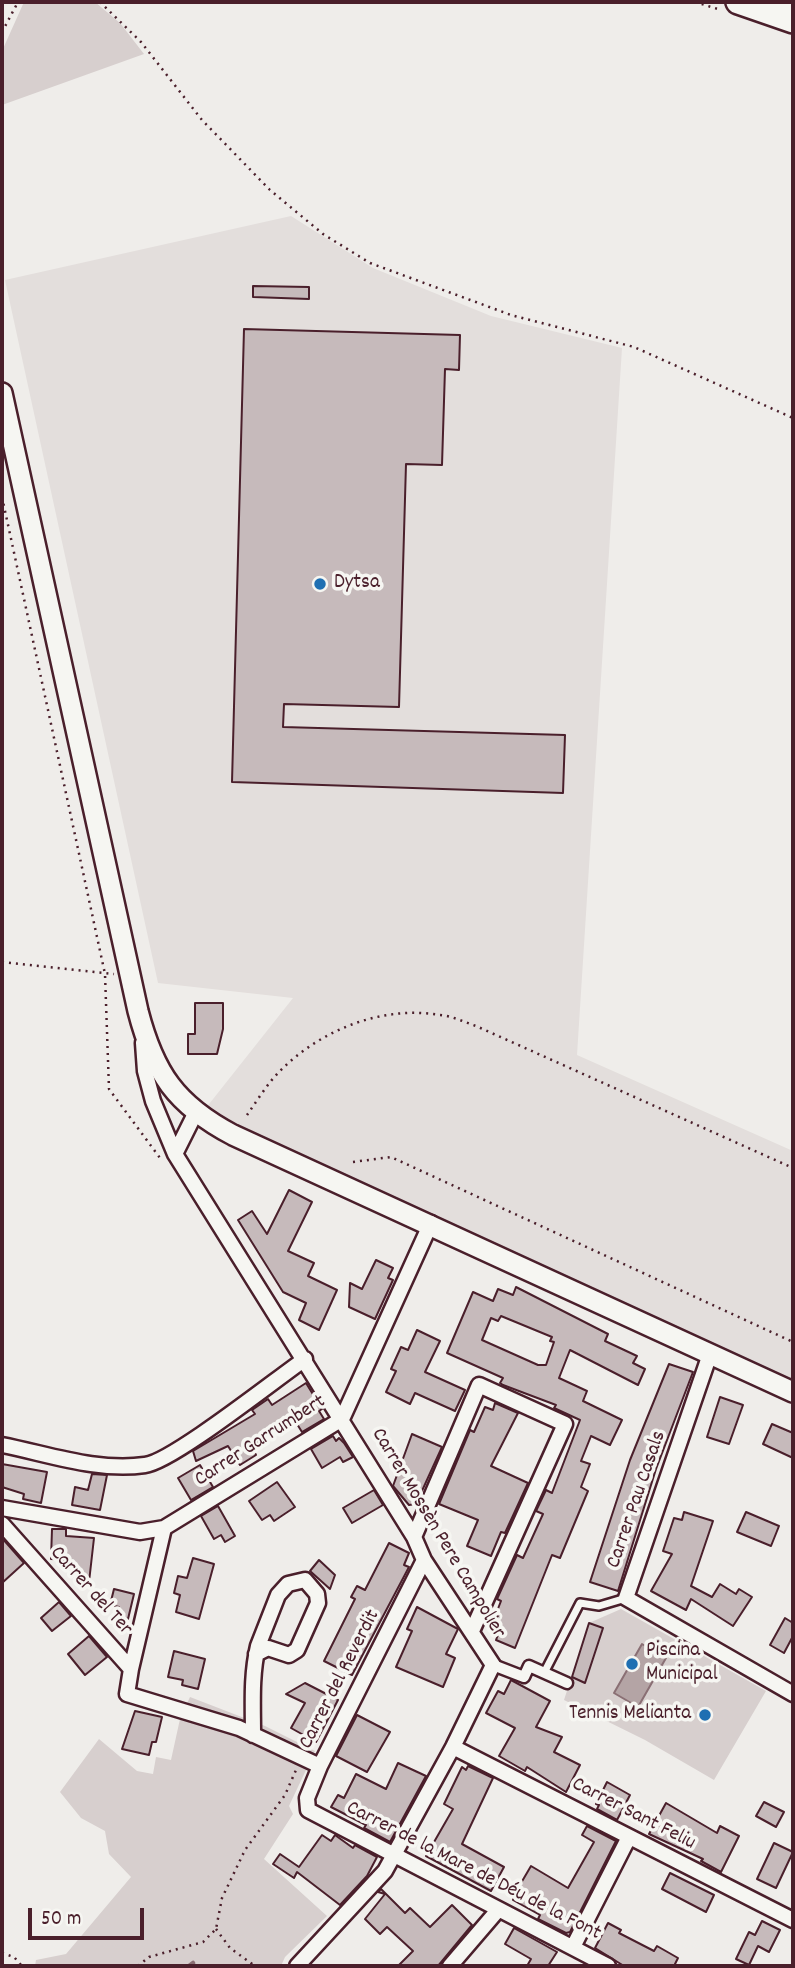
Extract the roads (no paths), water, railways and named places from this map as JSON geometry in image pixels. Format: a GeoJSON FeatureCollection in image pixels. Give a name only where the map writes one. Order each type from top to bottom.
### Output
{"type":"FeatureCollection","features":[{"type":"Feature","properties":{"kind":"highway"},"geometry":{"type":"LineString","coordinates":[[738,2],[793,21]]}},
{"type":"Feature","properties":{"kind":"main road"},"geometry":{"type":"LineString","coordinates":[[2,393],[143,1028],[157,1067],[178,1096],[196,1112],[233,1135],[431,1223],[793,1392]]}},
{"type":"Feature","properties":{"kind":"street","name":"Carrer Mossèn Pere Campolier"},"geometry":{"type":"LineString","coordinates":[[143,1028],[145,1071],[174,1154],[342,1419],[414,1536],[424,1560],[493,1665],[453,1747],[386,1871],[297,1966]]}},
{"type":"Feature","properties":{"kind":"street"},"geometry":{"type":"LineString","coordinates":[[157,1111],[178,1096]]}},
{"type":"Feature","properties":{"kind":"street"},"geometry":{"type":"LineString","coordinates":[[174,1154],[196,1112]]}},
{"type":"Feature","properties":{"kind":"street","name":"Carrer Garrumbert"},"geometry":{"type":"LineString","coordinates":[[2,1508],[140,1532],[164,1528],[342,1419],[431,1223]]}},
{"type":"Feature","properties":{"kind":"street","name":"Carrer Pau Casals"},"geometry":{"type":"LineString","coordinates":[[710,1354],[626,1598],[793,1693]]}},
{"type":"Feature","properties":{"kind":"street"},"geometry":{"type":"LineString","coordinates":[[2,1445],[109,1467],[148,1465],[179,1448],[305,1359]]}},
{"type":"Feature","properties":{"kind":"street"},"geometry":{"type":"LineString","coordinates":[[414,1536],[479,1385],[565,1424],[472,1631]]}},
{"type":"Feature","properties":{"kind":"street","name":"Carrer del Ter"},"geometry":{"type":"LineString","coordinates":[[2,1524],[131,1669],[127,1694],[202,1714],[253,1735]]}},
{"type":"Feature","properties":{"kind":"street"},"geometry":{"type":"LineString","coordinates":[[131,1669],[164,1528]]}},
{"type":"Feature","properties":{"kind":"street","name":"Carrer del Reverdit"},"geometry":{"type":"LineString","coordinates":[[318,1816],[308,1810],[307,1798],[320,1766],[424,1560]]}},
{"type":"Feature","properties":{"kind":"street"},"geometry":{"type":"LineString","coordinates":[[256,1654],[268,1648],[289,1655],[297,1650],[318,1603],[311,1585],[305,1580],[288,1584],[278,1595],[256,1654],[252,1674],[253,1735],[320,1766]]}},
{"type":"Feature","properties":{"kind":"street"},"geometry":{"type":"LineString","coordinates":[[493,1665],[524,1677],[529,1666],[566,1683]]}},
{"type":"Feature","properties":{"kind":"street","name":"Carrer Sant Feliu"},"geometry":{"type":"LineString","coordinates":[[453,1747],[793,1920]]}},
{"type":"Feature","properties":{"kind":"street","name":"Carrer de la Mare de Déu de la Font"},"geometry":{"type":"LineString","coordinates":[[318,1816],[608,1966]]}},
{"type":"Feature","properties":{"kind":"street"},"geometry":{"type":"LineString","coordinates":[[573,1947],[629,1837]]}},
{"type":"Feature","properties":{"kind":"street"},"geometry":{"type":"LineString","coordinates":[[450,1966],[498,1910]]}},
{"type":"Feature","properties":{"kind":"lane"},"geometry":{"type":"LineString","coordinates":[[544,1673],[580,1604],[599,1606],[626,1598]]}},
{"type":"Feature","properties":{"kind":"waterway"},"geometry":{"type":"LineString","coordinates":[[189,1966],[193,1963]]}},
{"type":"Feature","properties":{"kind":"place","name":"Dytsa"},"geometry":{"type":"Point","coordinates":[320,584]}},
{"type":"Feature","properties":{"kind":"place","name":"Piscina Municipal"},"geometry":{"type":"Point","coordinates":[632,1664]}},
{"type":"Feature","properties":{"kind":"place","name":"Tennis Melianta"},"geometry":{"type":"Point","coordinates":[705,1715]}}]}
